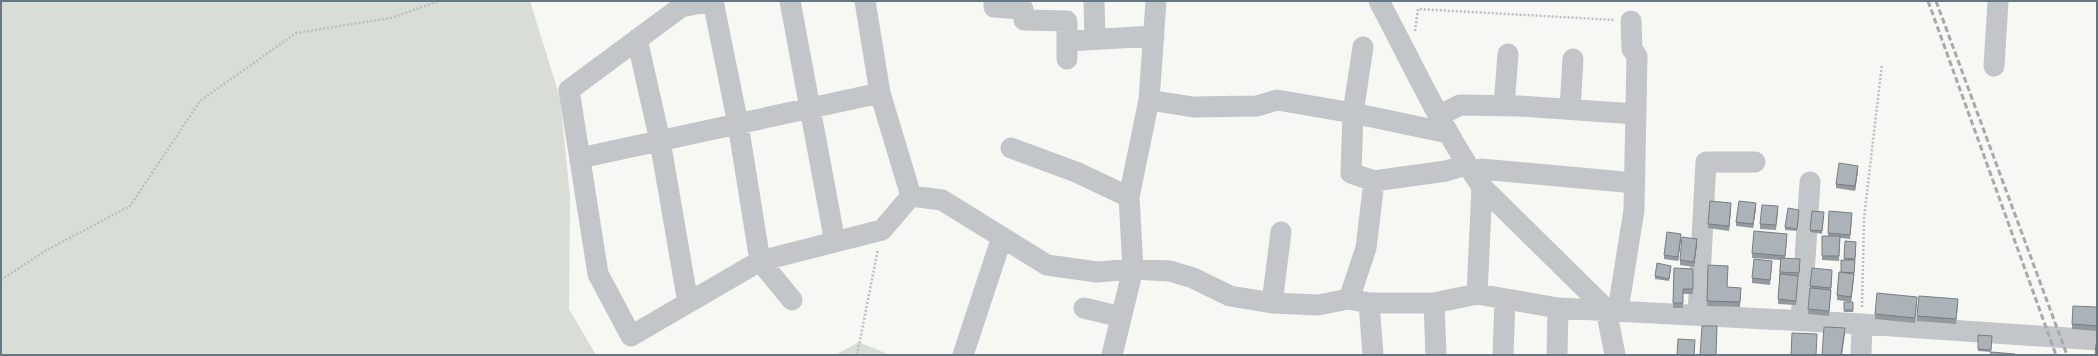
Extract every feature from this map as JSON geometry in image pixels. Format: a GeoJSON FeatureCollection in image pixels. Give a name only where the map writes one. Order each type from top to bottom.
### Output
{"type":"FeatureCollection","features":[{"type":"Feature","properties":{"kind":"street"},"geometry":{"type":"LineString","coordinates":[[792,300],[760,261],[738,124],[712,1],[669,8],[637,40],[569,90],[598,274],[631,336],[760,261],[882,230],[911,196]]}},
{"type":"Feature","properties":{"kind":"street"},"geometry":{"type":"LineString","coordinates":[[790,1],[835,242]]}},
{"type":"Feature","properties":{"kind":"street"},"geometry":{"type":"LineString","coordinates":[[866,1],[880,94],[911,196]]}},
{"type":"Feature","properties":{"kind":"street"},"geometry":{"type":"LineString","coordinates":[[994,1],[994,7],[1023,8],[1024,20],[1067,21],[1068,50],[1095,38],[1154,36]]}},
{"type":"Feature","properties":{"kind":"street"},"geometry":{"type":"LineString","coordinates":[[1094,1],[1095,38]]}},
{"type":"Feature","properties":{"kind":"street"},"geometry":{"type":"LineString","coordinates":[[1112,355],[1133,269],[1129,197],[1149,100],[1156,1]]}},
{"type":"Feature","properties":{"kind":"street"},"geometry":{"type":"LineString","coordinates":[[1379,1],[1444,124],[1474,175],[1612,310]]}},
{"type":"Feature","properties":{"kind":"street"},"geometry":{"type":"LineString","coordinates":[[1994,66],[1998,1]]}},
{"type":"Feature","properties":{"kind":"street"},"geometry":{"type":"LineString","coordinates":[[1615,355],[1612,310],[1634,210],[1637,56],[1632,48],[1631,21]]}},
{"type":"Feature","properties":{"kind":"street"},"geometry":{"type":"LineString","coordinates":[[637,40],[660,141],[688,303]]}},
{"type":"Feature","properties":{"kind":"street"},"geometry":{"type":"LineString","coordinates":[[1363,47],[1353,113],[1351,173],[1374,181],[1446,171],[1474,175],[1482,168],[1635,183]]}},
{"type":"Feature","properties":{"kind":"street"},"geometry":{"type":"LineString","coordinates":[[1504,106],[1508,54]]}},
{"type":"Feature","properties":{"kind":"street"},"geometry":{"type":"LineString","coordinates":[[1570,109],[1573,59]]}},
{"type":"Feature","properties":{"kind":"street"},"geometry":{"type":"LineString","coordinates":[[580,158],[880,94]]}},
{"type":"Feature","properties":{"kind":"street"},"geometry":{"type":"LineString","coordinates":[[1149,100],[1193,107],[1257,106],[1277,100],[1353,113],[1444,124]]}},
{"type":"Feature","properties":{"kind":"street"},"geometry":{"type":"LineString","coordinates":[[1444,124],[1460,105],[1570,109],[1635,114]]}},
{"type":"Feature","properties":{"kind":"street"},"geometry":{"type":"LineString","coordinates":[[1011,148],[1076,172],[1129,197]]}},
{"type":"Feature","properties":{"kind":"street"},"geometry":{"type":"LineString","coordinates":[[1698,314],[1706,162],[1755,162]]}},
{"type":"Feature","properties":{"kind":"street"},"geometry":{"type":"LineString","coordinates":[[1474,175],[1477,294]]}},
{"type":"Feature","properties":{"kind":"street"},"geometry":{"type":"LineString","coordinates":[[1349,299],[1366,248],[1374,181]]}},
{"type":"Feature","properties":{"kind":"street"},"geometry":{"type":"LineString","coordinates":[[1801,320],[1810,182]]}},
{"type":"Feature","properties":{"kind":"street"},"geometry":{"type":"LineString","coordinates":[[911,196],[942,200],[1047,265],[1097,272],[1133,269],[1170,271],[1192,278],[1230,296],[1272,303],[1318,305],[1349,299],[1369,303],[1434,303],[1477,294],[1558,308],[1801,320],[2097,340]]}},
{"type":"Feature","properties":{"kind":"street"},"geometry":{"type":"LineString","coordinates":[[1272,303],[1281,232]]}},
{"type":"Feature","properties":{"kind":"street"},"geometry":{"type":"LineString","coordinates":[[963,355],[1002,237]]}},
{"type":"Feature","properties":{"kind":"street"},"geometry":{"type":"LineString","coordinates":[[1503,355],[1504,299]]}},
{"type":"Feature","properties":{"kind":"street"},"geometry":{"type":"LineString","coordinates":[[1369,303],[1373,355]]}},
{"type":"Feature","properties":{"kind":"street"},"geometry":{"type":"LineString","coordinates":[[1434,303],[1436,355]]}},
{"type":"Feature","properties":{"kind":"street"},"geometry":{"type":"LineString","coordinates":[[1084,308],[1122,317]]}},
{"type":"Feature","properties":{"kind":"street"},"geometry":{"type":"LineString","coordinates":[[1557,355],[1558,308]]}},
{"type":"Feature","properties":{"kind":"street"},"geometry":{"type":"LineString","coordinates":[[1861,355],[1862,324]]}},
{"type":"Feature","properties":{"kind":"path"},"geometry":{"type":"LineString","coordinates":[[1,280],[45,251],[130,206],[200,101],[296,34],[390,18],[439,1]]}},
{"type":"Feature","properties":{"kind":"path"},"geometry":{"type":"LineString","coordinates":[[1415,32],[1418,9],[1631,21]]}},
{"type":"Feature","properties":{"kind":"path"},"geometry":{"type":"LineString","coordinates":[[1862,324],[1864,218],[1882,64]]}},
{"type":"Feature","properties":{"kind":"path"},"geometry":{"type":"LineString","coordinates":[[857,355],[882,230]]}},
{"type":"Feature","properties":{"kind":"shaded area"},"geometry":{"type":"Polygon","coordinates":[[[1,1],[530,1],[560,98],[570,196],[569,309],[596,355],[1,355],[1,1]]]}},
{"type":"Feature","properties":{"kind":"shaded area"},"geometry":{"type":"Polygon","coordinates":[[[859,342],[890,355],[835,355],[859,342]]]}},
{"type":"Feature","properties":{"kind":"building"},"geometry":{"type":"Polygon","coordinates":[[[1839,163],[1858,166],[1855,186],[1836,184],[1839,163]]]}},
{"type":"Feature","properties":{"kind":"building"},"geometry":{"type":"Polygon","coordinates":[[[1710,201],[1731,203],[1729,226],[1708,224],[1710,201]]]}},
{"type":"Feature","properties":{"kind":"building"},"geometry":{"type":"Polygon","coordinates":[[[1739,201],[1756,203],[1753,224],[1736,222],[1739,201]]]}},
{"type":"Feature","properties":{"kind":"building"},"geometry":{"type":"Polygon","coordinates":[[[1762,205],[1778,206],[1776,225],[1760,224],[1762,205]]]}},
{"type":"Feature","properties":{"kind":"building"},"geometry":{"type":"Polygon","coordinates":[[[1788,208],[1799,210],[1797,229],[1785,227],[1788,208]]]}},
{"type":"Feature","properties":{"kind":"building"},"geometry":{"type":"Polygon","coordinates":[[[1812,211],[1824,212],[1822,231],[1810,230],[1812,211]]]}},
{"type":"Feature","properties":{"kind":"building"},"geometry":{"type":"Polygon","coordinates":[[[1829,211],[1852,213],[1850,235],[1828,233],[1829,211]]]}},
{"type":"Feature","properties":{"kind":"building"},"geometry":{"type":"Polygon","coordinates":[[[1754,231],[1787,234],[1785,256],[1752,253],[1754,231]]]}},
{"type":"Feature","properties":{"kind":"building"},"geometry":{"type":"Polygon","coordinates":[[[1667,232],[1681,234],[1678,257],[1664,255],[1667,232]]]}},
{"type":"Feature","properties":{"kind":"building"},"geometry":{"type":"Polygon","coordinates":[[[1822,236],[1840,236],[1839,256],[1822,256],[1822,236]]]}},
{"type":"Feature","properties":{"kind":"building"},"geometry":{"type":"Polygon","coordinates":[[[1682,237],[1697,239],[1694,262],[1680,260],[1682,237]]]}},
{"type":"Feature","properties":{"kind":"building"},"geometry":{"type":"Polygon","coordinates":[[[1845,241],[1856,242],[1855,259],[1844,258],[1845,241]]]}},
{"type":"Feature","properties":{"kind":"building"},"geometry":{"type":"Polygon","coordinates":[[[1781,258],[1800,259],[1799,273],[1780,272],[1781,258]]]}},
{"type":"Feature","properties":{"kind":"building"},"geometry":{"type":"Polygon","coordinates":[[[1754,259],[1772,261],[1770,280],[1752,278],[1754,259]]]}},
{"type":"Feature","properties":{"kind":"building"},"geometry":{"type":"Polygon","coordinates":[[[1841,260],[1855,260],[1854,273],[1841,272],[1841,260]]]}},
{"type":"Feature","properties":{"kind":"building"},"geometry":{"type":"Polygon","coordinates":[[[1657,263],[1671,266],[1669,279],[1655,276],[1657,263]]]}},
{"type":"Feature","properties":{"kind":"building"},"geometry":{"type":"Polygon","coordinates":[[[1708,265],[1728,266],[1727,287],[1741,288],[1740,302],[1707,301],[1708,265]]]}},
{"type":"Feature","properties":{"kind":"building"},"geometry":{"type":"Polygon","coordinates":[[[1674,268],[1693,269],[1693,289],[1683,289],[1683,303],[1673,303],[1674,268]]]}},
{"type":"Feature","properties":{"kind":"building"},"geometry":{"type":"Polygon","coordinates":[[[1812,268],[1832,270],[1831,288],[1810,286],[1812,268]]]}},
{"type":"Feature","properties":{"kind":"building"},"geometry":{"type":"Polygon","coordinates":[[[1839,272],[1854,274],[1851,297],[1837,295],[1839,272]]]}},
{"type":"Feature","properties":{"kind":"building"},"geometry":{"type":"Polygon","coordinates":[[[1780,274],[1798,276],[1796,301],[1778,299],[1780,274]]]}},
{"type":"Feature","properties":{"kind":"building"},"geometry":{"type":"Polygon","coordinates":[[[1810,288],[1831,290],[1829,311],[1808,309],[1810,288]]]}},
{"type":"Feature","properties":{"kind":"building"},"geometry":{"type":"Polygon","coordinates":[[[1877,293],[1917,297],[1915,318],[1875,314],[1877,293]]]}},
{"type":"Feature","properties":{"kind":"building"},"geometry":{"type":"Polygon","coordinates":[[[1919,296],[1958,299],[1956,319],[1917,316],[1919,296]]]}},
{"type":"Feature","properties":{"kind":"building"},"geometry":{"type":"Polygon","coordinates":[[[1844,302],[1853,302],[1853,310],[1844,310],[1844,302]]]}},
{"type":"Feature","properties":{"kind":"building"},"geometry":{"type":"Polygon","coordinates":[[[2073,306],[2097,307],[2097,326],[2072,324],[2073,306]]]}},
{"type":"Feature","properties":{"kind":"building"},"geometry":{"type":"Polygon","coordinates":[[[1702,326],[1717,326],[1716,355],[1700,355],[1702,326]]]}},
{"type":"Feature","properties":{"kind":"building"},"geometry":{"type":"Polygon","coordinates":[[[1824,327],[1845,328],[1841,355],[1822,355],[1824,327]]]}},
{"type":"Feature","properties":{"kind":"building"},"geometry":{"type":"Polygon","coordinates":[[[1792,333],[1817,334],[1816,355],[1791,355],[1792,333]]]}},
{"type":"Feature","properties":{"kind":"building"},"geometry":{"type":"Polygon","coordinates":[[[1978,335],[1992,336],[1991,350],[1978,349],[1978,335]]]}},
{"type":"Feature","properties":{"kind":"building"},"geometry":{"type":"Polygon","coordinates":[[[1678,339],[1695,340],[1694,355],[1677,355],[1678,339]]]}},
{"type":"Feature","properties":{"kind":"building"},"geometry":{"type":"Polygon","coordinates":[[[2096,344],[2097,355],[2095,355],[2096,344]]]}},
{"type":"Feature","properties":{"kind":"building"},"geometry":{"type":"Polygon","coordinates":[[[1991,352],[2015,354],[2015,355],[1990,355],[1991,352]]]}},
{"type":"Feature","properties":{"kind":"railway"},"geometry":{"type":"LineString","coordinates":[[1928,1],[2056,355]]}},
{"type":"Feature","properties":{"kind":"railway"},"geometry":{"type":"LineString","coordinates":[[1936,1],[2067,355]]}}]}
